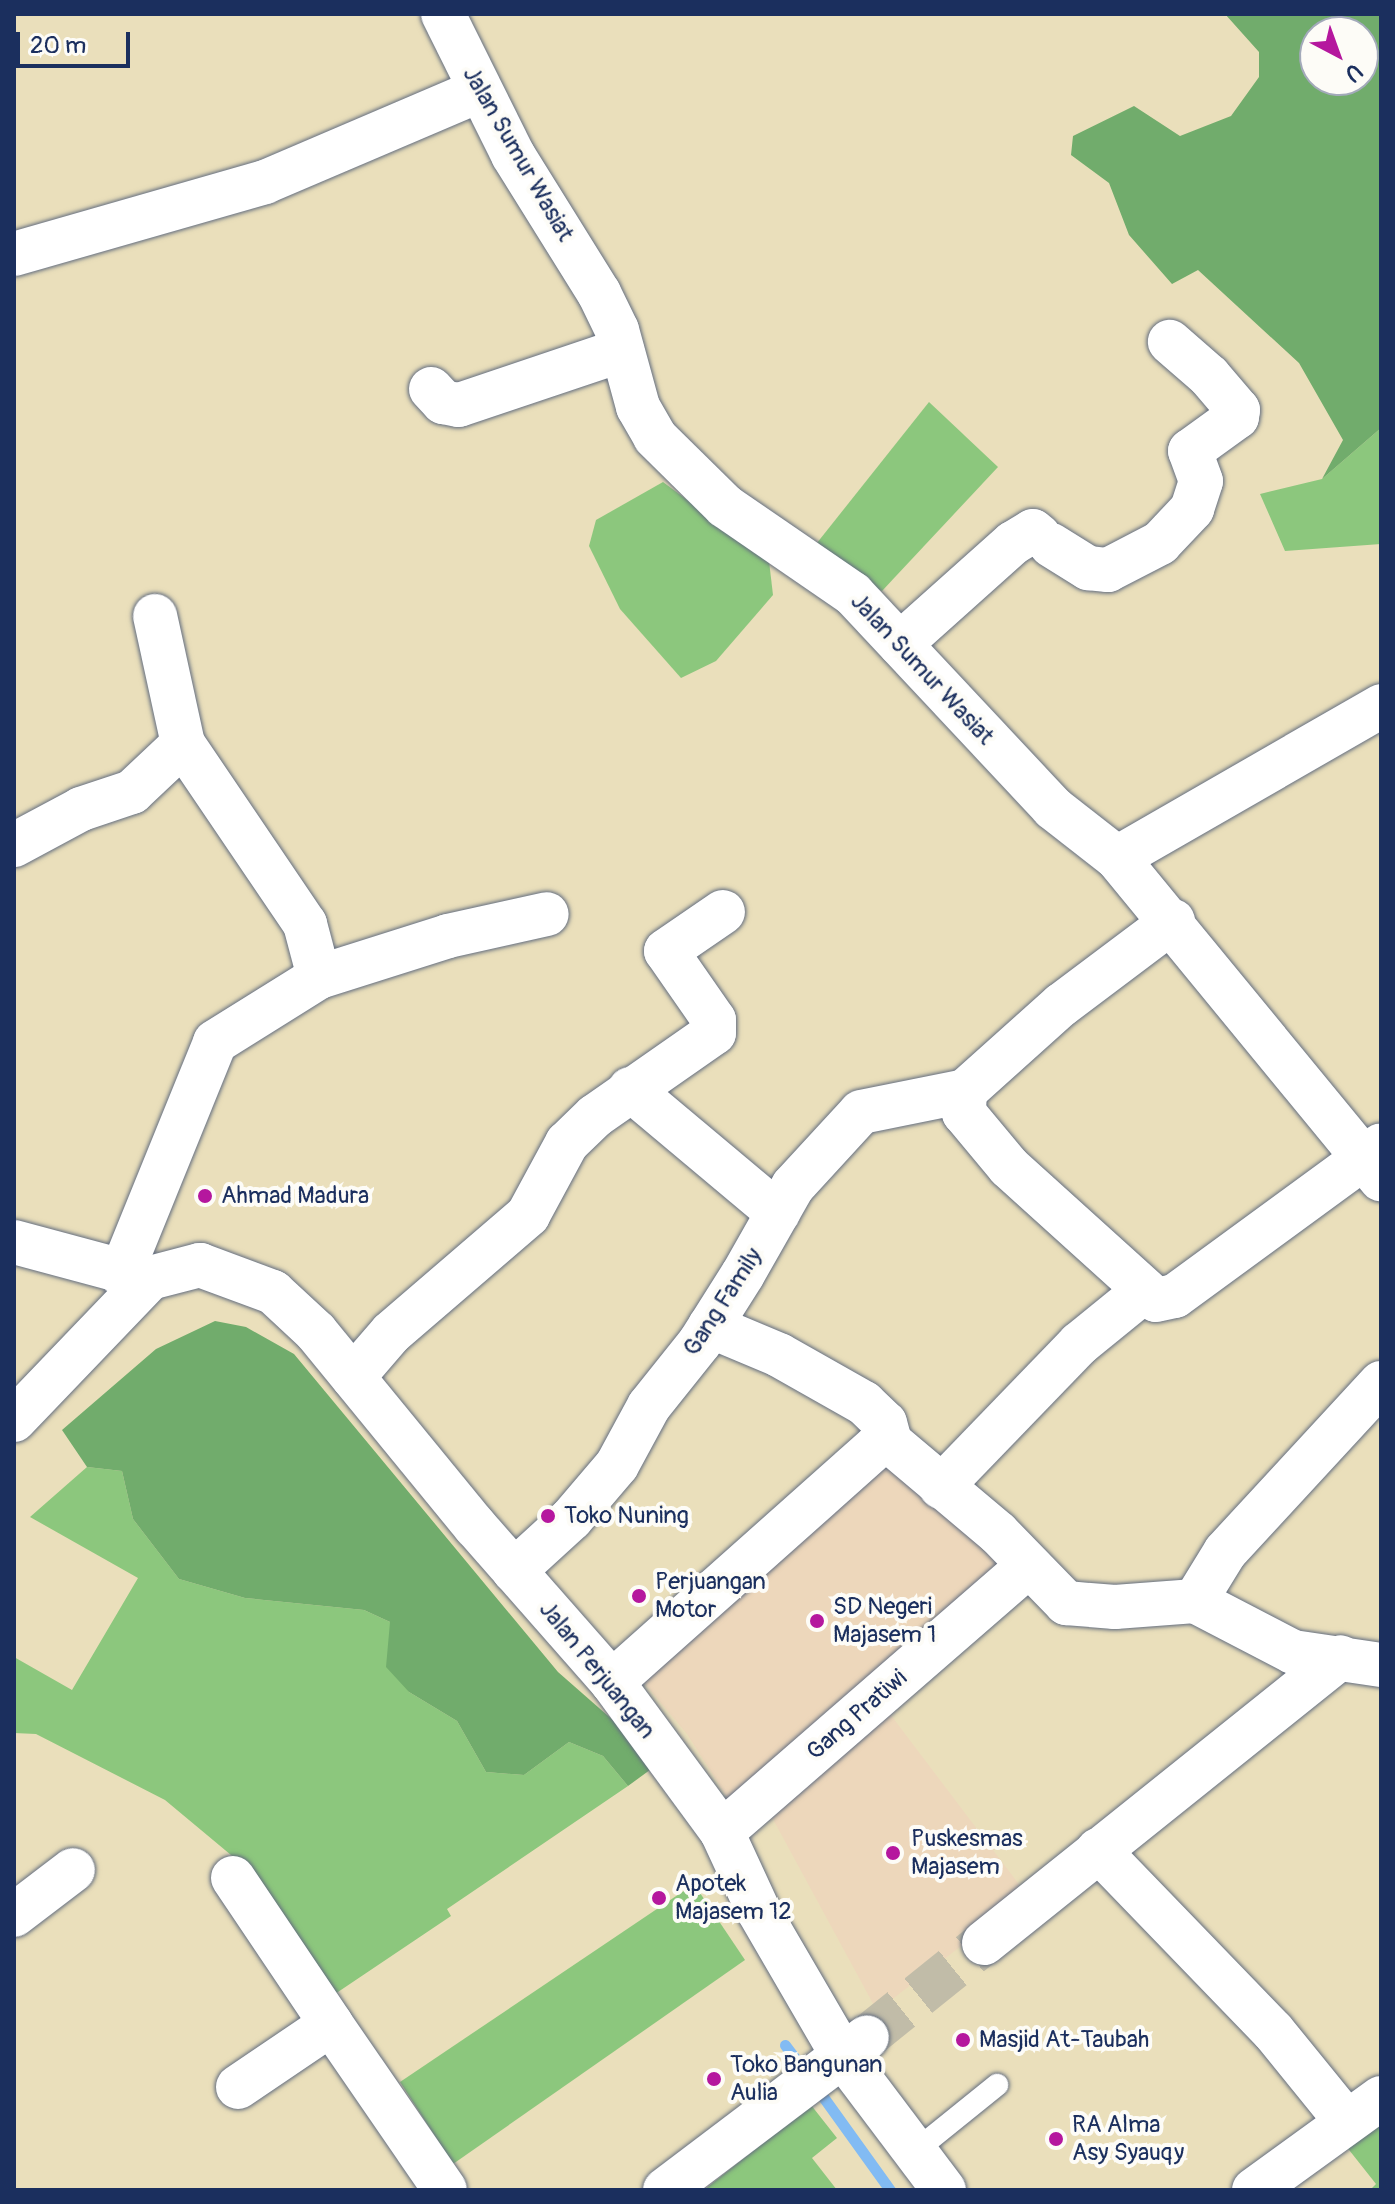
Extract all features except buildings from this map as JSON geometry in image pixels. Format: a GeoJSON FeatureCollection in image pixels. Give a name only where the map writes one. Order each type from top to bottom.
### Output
{"type":"FeatureCollection","features":[{"type":"Feature","properties":{"kind":"street","name":"Jalan Sumur Wasiat"},"geometry":{"type":"LineString","coordinates":[[443,14],[478,91],[599,293],[622,350],[638,407],[655,437],[686,473],[853,594],[1053,808],[1117,858],[1375,1160]]}},
{"type":"Feature","properties":{"kind":"street"},"geometry":{"type":"LineString","coordinates":[[14,254],[265,182],[478,91]]}},
{"type":"Feature","properties":{"kind":"street"},"geometry":{"type":"LineString","coordinates":[[900,644],[1013,543],[1033,531],[1088,568],[1108,570],[1160,543],[1192,509],[1201,481],[1190,451],[1237,417],[1238,410],[1209,376],[1170,342]]}},
{"type":"Feature","properties":{"kind":"street"},"geometry":{"type":"LineString","coordinates":[[431,389],[443,402],[459,405],[622,350]]}},
{"type":"Feature","properties":{"kind":"street"},"geometry":{"type":"LineString","coordinates":[[155,616],[183,744],[305,924],[319,977]]}},
{"type":"Feature","properties":{"kind":"street"},"geometry":{"type":"LineString","coordinates":[[1117,858],[1381,706]]}},
{"type":"Feature","properties":{"kind":"street"},"geometry":{"type":"LineString","coordinates":[[14,845],[81,809],[132,792],[183,744]]}},
{"type":"Feature","properties":{"kind":"street"},"geometry":{"type":"LineString","coordinates":[[353,1377],[391,1333],[528,1215],[567,1143],[630,1089],[714,1033],[714,1020],[666,951],[723,912]]}},
{"type":"Feature","properties":{"kind":"street"},"geometry":{"type":"LineString","coordinates":[[14,1420],[136,1276],[215,1042],[319,977],[448,936],[547,914]]}},
{"type":"Feature","properties":{"kind":"street"},"geometry":{"type":"LineString","coordinates":[[1173,921],[1061,1005],[965,1091],[964,1113],[983,1139],[1143,1292],[1156,1300],[1175,1296],[1375,1160]]}},
{"type":"Feature","properties":{"kind":"street"},"geometry":{"type":"LineString","coordinates":[[630,1089],[778,1213]]}},
{"type":"Feature","properties":{"kind":"street","name":"Gang Family"},"geometry":{"type":"LineString","coordinates":[[514,1571],[571,1519],[617,1465],[649,1406],[710,1326],[793,1186],[861,1112],[965,1091]]}},
{"type":"Feature","properties":{"kind":"street"},"geometry":{"type":"LineString","coordinates":[[14,1242],[136,1276]]}},
{"type":"Feature","properties":{"kind":"street","name":"Jalan Perjuangan"},"geometry":{"type":"LineString","coordinates":[[136,1276],[200,1265],[273,1292],[316,1332],[514,1571],[612,1682],[722,1832],[835,2062],[944,2190]]}},
{"type":"Feature","properties":{"kind":"street"},"geometry":{"type":"LineString","coordinates":[[941,1487],[1079,1344],[1143,1292]]}},
{"type":"Feature","properties":{"kind":"street"},"geometry":{"type":"LineString","coordinates":[[710,1326],[779,1355],[864,1403],[885,1423],[890,1442],[998,1533],[1066,1603],[1115,1607],[1195,1601],[1293,1652],[1361,1661]]}},
{"type":"Feature","properties":{"kind":"street"},"geometry":{"type":"LineString","coordinates":[[1195,1601],[1225,1552],[1381,1383]]}},
{"type":"Feature","properties":{"kind":"street"},"geometry":{"type":"LineString","coordinates":[[612,1682],[877,1446],[890,1442]]}},
{"type":"Feature","properties":{"kind":"street","name":"Gang Pratiwi"},"geometry":{"type":"LineString","coordinates":[[722,1832],[1028,1566]]}},
{"type":"Feature","properties":{"kind":"street"},"geometry":{"type":"LineString","coordinates":[[1293,1652],[1305,1673],[1294,1700]]}},
{"type":"Feature","properties":{"kind":"street"},"geometry":{"type":"LineString","coordinates":[[984,1943],[1098,1850],[1294,1700],[1361,1661]]}},
{"type":"Feature","properties":{"kind":"street"},"geometry":{"type":"LineString","coordinates":[[1098,1850],[1273,2031],[1364,2110],[1254,2190]]}},
{"type":"Feature","properties":{"kind":"street"},"geometry":{"type":"LineString","coordinates":[[14,1915],[73,1870]]}},
{"type":"Feature","properties":{"kind":"street"},"geometry":{"type":"LineString","coordinates":[[233,1878],[445,2190]]}},
{"type":"Feature","properties":{"kind":"street"},"geometry":{"type":"LineString","coordinates":[[238,2087],[331,2024]]}},
{"type":"Feature","properties":{"kind":"street"},"geometry":{"type":"LineString","coordinates":[[665,2190],[835,2062]]}},
{"type":"Feature","properties":{"kind":"lane"},"geometry":{"type":"LineString","coordinates":[[914,2152],[997,2085]]}},
{"type":"Feature","properties":{"kind":"shaded area","name":"SD Negeri Majasem 1"},"geometry":{"type":"Polygon","coordinates":[[[892,1448],[1001,1553],[1001,1572],[732,1805],[687,1734],[633,1670],[892,1448]]]}},
{"type":"Feature","properties":{"kind":"shaded area","name":"Puskesmas Majasem"},"geometry":{"type":"Polygon","coordinates":[[[890,1714],[1027,1895],[877,2011],[768,1810],[890,1714]]]}},
{"type":"Feature","properties":{"kind":"green space"},"geometry":{"type":"Polygon","coordinates":[[[1225,14],[1381,14],[1381,428],[1322,479],[1343,440],[1299,363],[1198,270],[1172,284],[1129,235],[1109,183],[1071,155],[1073,136],[1134,106],[1180,136],[1231,116],[1259,77],[1259,52],[1225,14]]]}},
{"type":"Feature","properties":{"kind":"green space"},"geometry":{"type":"Polygon","coordinates":[[[929,402],[998,467],[882,591],[809,553],[929,402]]]}},
{"type":"Feature","properties":{"kind":"green space"},"geometry":{"type":"Polygon","coordinates":[[[1381,428],[1381,544],[1285,551],[1260,494],[1322,479],[1381,428]]]}},
{"type":"Feature","properties":{"kind":"green space"},"geometry":{"type":"Polygon","coordinates":[[[663,482],[769,561],[773,595],[716,661],[681,678],[620,609],[589,546],[596,520],[663,482]]]}},
{"type":"Feature","properties":{"kind":"green space"},"geometry":{"type":"Polygon","coordinates":[[[215,1321],[246,1327],[294,1354],[558,1672],[631,1736],[654,1767],[628,1786],[603,1756],[569,1742],[524,1775],[486,1772],[457,1721],[409,1692],[386,1667],[390,1622],[364,1610],[245,1598],[179,1579],[133,1519],[122,1471],[87,1467],[62,1430],[156,1349],[215,1321]]]}},
{"type":"Feature","properties":{"kind":"green space"},"geometry":{"type":"Polygon","coordinates":[[[87,1467],[122,1471],[133,1519],[179,1579],[245,1598],[364,1610],[390,1622],[409,1692],[457,1721],[486,1772],[524,1775],[569,1742],[603,1756],[628,1786],[447,1909],[451,1916],[332,1996],[237,1860],[165,1800],[36,1734],[14,1733],[14,1657],[72,1690],[138,1578],[30,1517],[87,1467]]]}},
{"type":"Feature","properties":{"kind":"green space"},"geometry":{"type":"Polygon","coordinates":[[[694,1884],[745,1960],[453,2164],[400,2082],[694,1884]]]}},
{"type":"Feature","properties":{"kind":"green space"},"geometry":{"type":"Polygon","coordinates":[[[811,2105],[837,2138],[812,2158],[837,2190],[704,2190],[811,2105]]]}},
{"type":"Feature","properties":{"kind":"green space"},"geometry":{"type":"Polygon","coordinates":[[[1381,2110],[1381,2190],[1370,2190],[1376,2184],[1342,2141],[1381,2110]]]}},
{"type":"Feature","properties":{"kind":"waterway"},"geometry":{"type":"LineString","coordinates":[[785,2045],[806,2073]]}},
{"type":"Feature","properties":{"kind":"waterway"},"geometry":{"type":"LineString","coordinates":[[816,2087],[890,2190]]}},
{"type":"Feature","properties":{"kind":"tunnel"},"geometry":{"type":"LineString","coordinates":[[867,2037],[984,1943]]}},
{"type":"Feature","properties":{"kind":"place","name":"Ahmad Madura"},"geometry":{"type":"Point","coordinates":[205,1196]}},
{"type":"Feature","properties":{"kind":"place","name":"Toko Nuning"},"geometry":{"type":"Point","coordinates":[548,1516]}},
{"type":"Feature","properties":{"kind":"place","name":"Perjuangan Motor"},"geometry":{"type":"Point","coordinates":[639,1596]}},
{"type":"Feature","properties":{"kind":"place","name":"SD Negeri Majasem 1"},"geometry":{"type":"Point","coordinates":[817,1621]}},
{"type":"Feature","properties":{"kind":"place","name":"Puskesmas Majasem"},"geometry":{"type":"Point","coordinates":[893,1853]}},
{"type":"Feature","properties":{"kind":"place","name":"Apotek Majasem 12"},"geometry":{"type":"Point","coordinates":[659,1898]}},
{"type":"Feature","properties":{"kind":"place","name":"Masjid At-Taubah"},"geometry":{"type":"Point","coordinates":[963,2040]}},
{"type":"Feature","properties":{"kind":"place","name":"Toko Bangunan Aulia"},"geometry":{"type":"Point","coordinates":[714,2079]}},
{"type":"Feature","properties":{"kind":"place","name":"RA Alma Asy Syauqy"},"geometry":{"type":"Point","coordinates":[1056,2139]}}]}
